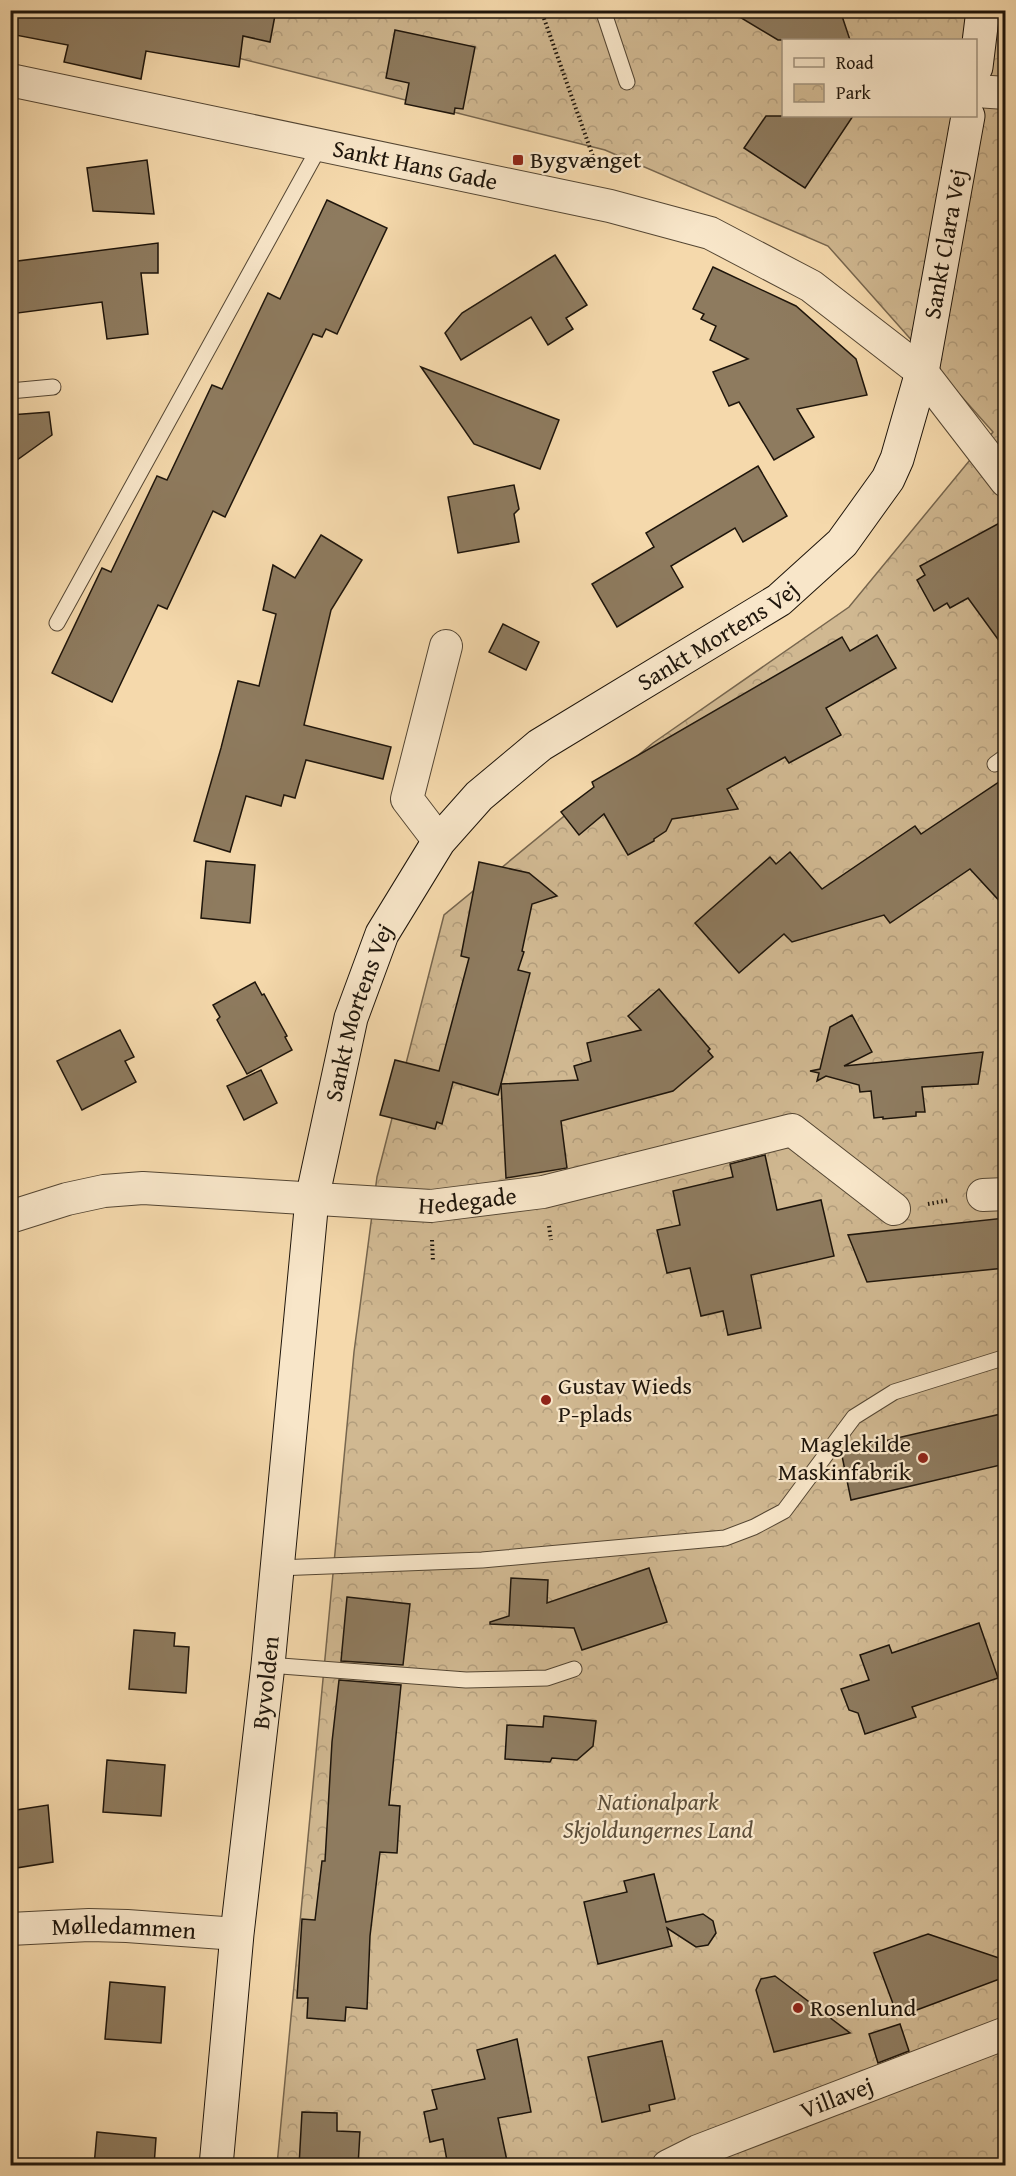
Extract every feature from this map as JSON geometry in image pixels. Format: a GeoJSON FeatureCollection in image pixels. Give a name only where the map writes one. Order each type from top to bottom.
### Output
{"type":"FeatureCollection","features":[{"type":"Feature","properties":{"kind":"main road"},"geometry":{"type":"LineString","coordinates":[[977,53],[983,10]]}},
{"type":"Feature","properties":{"kind":"main road","name":"Sankt Clara Vej"},"geometry":{"type":"LineString","coordinates":[[922,372],[968,117]]}},
{"type":"Feature","properties":{"kind":"main road","name":"Sankt Mortens Vej"},"geometry":{"type":"LineString","coordinates":[[312,1198],[351,1018],[382,934],[439,840],[480,796],[540,745],[779,600],[842,543],[888,479],[897,459],[922,372]]}},
{"type":"Feature","properties":{"kind":"main road","name":"Byvolden"},"geometry":{"type":"LineString","coordinates":[[216,2166],[237,1934],[268,1665],[312,1198]]}},
{"type":"Feature","properties":{"kind":"street","name":"Sankt Hans Gade"},"geometry":{"type":"LineString","coordinates":[[10,80],[610,206],[710,233],[811,285],[922,372],[1005,481]]}},
{"type":"Feature","properties":{"kind":"street"},"geometry":{"type":"LineString","coordinates":[[977,91],[1005,93]]}},
{"type":"Feature","properties":{"kind":"street"},"geometry":{"type":"LineString","coordinates":[[439,840],[407,799],[446,646]]}},
{"type":"Feature","properties":{"kind":"street","name":"Hedegade"},"geometry":{"type":"LineString","coordinates":[[10,1217],[104,1191],[143,1188],[432,1206],[543,1192],[792,1130],[894,1209]]}},
{"type":"Feature","properties":{"kind":"street","name":"Mølledammen"},"geometry":{"type":"LineString","coordinates":[[10,1929],[89,1925],[237,1934]]}},
{"type":"Feature","properties":{"kind":"street","name":"Villavej"},"geometry":{"type":"LineString","coordinates":[[668,2166],[698,2151],[1005,2033]]}},
{"type":"Feature","properties":{"kind":"lane"},"geometry":{"type":"LineString","coordinates":[[603,10],[627,82]]}},
{"type":"Feature","properties":{"kind":"lane"},"geometry":{"type":"LineString","coordinates":[[57,623],[321,144]]}},
{"type":"Feature","properties":{"kind":"lane"},"geometry":{"type":"LineString","coordinates":[[10,391],[54,387]]}},
{"type":"Feature","properties":{"kind":"lane"},"geometry":{"type":"LineString","coordinates":[[277,1568],[482,1560],[725,1538],[754,1527],[784,1511],[854,1417],[894,1392],[1005,1357]]}},
{"type":"Feature","properties":{"kind":"lane"},"geometry":{"type":"LineString","coordinates":[[268,1665],[466,1680],[547,1678],[574,1669]]}},
{"type":"Feature","properties":{"kind":"path"},"geometry":{"type":"LineString","coordinates":[[541,10],[610,206]]}},
{"type":"Feature","properties":{"kind":"path"},"geometry":{"type":"LineString","coordinates":[[894,1209],[994,1194]]}},
{"type":"Feature","properties":{"kind":"green space","name":"Nationalpark Skjoldungernes Land"},"geometry":{"type":"Polygon","coordinates":[[[50,11],[1005,11],[1005,2165],[277,2165],[354,1352],[377,1177],[444,915],[653,743],[849,607],[993,432],[828,246],[605,150],[50,11]]]}},
{"type":"Feature","properties":{"kind":"building"},"geometry":{"type":"Polygon","coordinates":[[[10,10],[276,10],[270,42],[243,36],[239,67],[146,51],[141,79],[64,62],[68,45],[10,34],[10,10]]]}},
{"type":"Feature","properties":{"kind":"building"},"geometry":{"type":"Polygon","coordinates":[[[728,10],[840,10],[850,39],[782,39],[778,40],[728,10]]]}},
{"type":"Feature","properties":{"kind":"building"},"geometry":{"type":"Polygon","coordinates":[[[395,30],[475,47],[463,109],[455,108],[454,114],[405,104],[409,83],[386,78],[395,30]]]}},
{"type":"Feature","properties":{"kind":"building"},"geometry":{"type":"Polygon","coordinates":[[[766,116],[852,117],[805,188],[744,148],[766,116]]]}},
{"type":"Feature","properties":{"kind":"building"},"geometry":{"type":"Polygon","coordinates":[[[147,160],[154,214],[93,211],[87,168],[147,160]]]}},
{"type":"Feature","properties":{"kind":"building"},"geometry":{"type":"Polygon","coordinates":[[[327,200],[387,228],[337,334],[326,329],[322,337],[313,334],[225,517],[213,511],[167,609],[158,605],[112,702],[52,673],[102,568],[111,572],[157,476],[167,480],[212,385],[222,389],[268,293],[280,299],[327,200]]]}},
{"type":"Feature","properties":{"kind":"building"},"geometry":{"type":"Polygon","coordinates":[[[158,243],[158,273],[141,273],[148,334],[107,339],[102,302],[10,314],[10,262],[158,243]]]}},
{"type":"Feature","properties":{"kind":"building"},"geometry":{"type":"Polygon","coordinates":[[[555,255],[587,305],[566,318],[573,329],[548,345],[531,317],[461,360],[445,333],[462,313],[555,255]]]}},
{"type":"Feature","properties":{"kind":"building"},"geometry":{"type":"Polygon","coordinates":[[[713,267],[796,306],[856,359],[867,395],[797,409],[814,437],[774,460],[739,402],[729,406],[713,372],[748,359],[710,340],[716,326],[701,319],[704,314],[693,309],[713,267]]]}},
{"type":"Feature","properties":{"kind":"building"},"geometry":{"type":"Polygon","coordinates":[[[421,367],[559,420],[540,469],[474,444],[421,367]]]}},
{"type":"Feature","properties":{"kind":"building"},"geometry":{"type":"Polygon","coordinates":[[[49,412],[52,435],[10,465],[10,415],[49,412]]]}},
{"type":"Feature","properties":{"kind":"building"},"geometry":{"type":"Polygon","coordinates":[[[758,466],[787,516],[743,542],[735,528],[671,566],[683,587],[617,627],[592,584],[654,547],[646,533],[758,466]]]}},
{"type":"Feature","properties":{"kind":"building"},"geometry":{"type":"Polygon","coordinates":[[[514,485],[519,509],[514,514],[519,542],[458,553],[448,497],[514,485]]]}},
{"type":"Feature","properties":{"kind":"building"},"geometry":{"type":"Polygon","coordinates":[[[1005,520],[1005,649],[968,598],[950,608],[947,603],[934,611],[917,580],[925,575],[920,566],[1005,520]]]}},
{"type":"Feature","properties":{"kind":"building"},"geometry":{"type":"Polygon","coordinates":[[[321,535],[362,560],[331,610],[304,725],[391,747],[383,779],[306,760],[295,798],[284,795],[281,806],[246,796],[230,852],[194,841],[238,681],[259,686],[276,614],[263,610],[273,565],[295,578],[321,535]]]}},
{"type":"Feature","properties":{"kind":"building"},"geometry":{"type":"Polygon","coordinates":[[[503,624],[539,642],[526,670],[489,652],[503,624]]]}},
{"type":"Feature","properties":{"kind":"building"},"geometry":{"type":"Polygon","coordinates":[[[877,635],[896,668],[826,708],[841,735],[789,763],[785,757],[727,789],[738,809],[672,819],[666,831],[654,841],[628,855],[604,814],[579,835],[561,812],[594,787],[592,782],[842,637],[850,651],[877,635]]]}},
{"type":"Feature","properties":{"kind":"building"},"geometry":{"type":"Polygon","coordinates":[[[1005,778],[1005,907],[970,869],[890,923],[884,915],[792,942],[784,934],[739,973],[695,923],[770,857],[776,864],[790,852],[822,889],[915,826],[921,834],[1005,778]]]}},
{"type":"Feature","properties":{"kind":"building"},"geometry":{"type":"Polygon","coordinates":[[[206,861],[255,865],[250,923],[201,918],[206,861]]]}},
{"type":"Feature","properties":{"kind":"building"},"geometry":{"type":"Polygon","coordinates":[[[479,862],[529,873],[557,896],[532,904],[522,951],[524,952],[518,970],[530,973],[498,1095],[453,1082],[442,1124],[437,1122],[435,1129],[380,1115],[395,1060],[439,1071],[469,958],[461,956],[479,862]]]}},
{"type":"Feature","properties":{"kind":"building"},"geometry":{"type":"Polygon","coordinates":[[[255,982],[287,1036],[285,1037],[292,1050],[247,1074],[217,1020],[220,1017],[213,1005],[255,982]]]}},
{"type":"Feature","properties":{"kind":"building"},"geometry":{"type":"Polygon","coordinates":[[[659,989],[710,1049],[708,1051],[713,1057],[673,1091],[561,1121],[567,1168],[506,1178],[501,1084],[578,1080],[574,1066],[591,1061],[587,1043],[641,1030],[628,1016],[659,989]]]}},
{"type":"Feature","properties":{"kind":"building"},"geometry":{"type":"Polygon","coordinates":[[[852,1015],[872,1052],[844,1066],[983,1052],[978,1084],[922,1087],[925,1112],[916,1112],[916,1116],[874,1118],[871,1091],[860,1092],[859,1085],[826,1076],[817,1081],[819,1073],[810,1071],[820,1069],[830,1027],[852,1015]]]}},
{"type":"Feature","properties":{"kind":"building"},"geometry":{"type":"Polygon","coordinates":[[[120,1030],[134,1057],[125,1061],[136,1082],[82,1110],[57,1061],[120,1030]]]}},
{"type":"Feature","properties":{"kind":"building"},"geometry":{"type":"Polygon","coordinates":[[[261,1070],[277,1103],[244,1120],[227,1086],[261,1070]]]}},
{"type":"Feature","properties":{"kind":"building"},"geometry":{"type":"Polygon","coordinates":[[[765,1155],[777,1210],[821,1200],[834,1256],[751,1275],[761,1328],[728,1335],[723,1311],[701,1316],[690,1268],[667,1273],[657,1230],[680,1225],[673,1191],[733,1177],[730,1164],[765,1155]]]}},
{"type":"Feature","properties":{"kind":"building"},"geometry":{"type":"Polygon","coordinates":[[[1005,1218],[1005,1268],[867,1282],[848,1235],[1005,1218]]]}},
{"type":"Feature","properties":{"kind":"building","name":"Maglekilde Maskinfabrik"},"geometry":{"type":"Polygon","coordinates":[[[1005,1413],[1005,1464],[851,1500],[841,1451],[1005,1413]]]}},
{"type":"Feature","properties":{"kind":"building"},"geometry":{"type":"Polygon","coordinates":[[[649,1568],[667,1622],[582,1650],[574,1628],[490,1624],[490,1622],[509,1616],[511,1578],[548,1580],[547,1603],[649,1568]]]}},
{"type":"Feature","properties":{"kind":"building"},"geometry":{"type":"Polygon","coordinates":[[[347,1597],[410,1604],[403,1665],[341,1661],[347,1597]]]}},
{"type":"Feature","properties":{"kind":"building"},"geometry":{"type":"Polygon","coordinates":[[[979,1623],[998,1678],[912,1707],[916,1717],[865,1734],[858,1713],[849,1710],[841,1689],[869,1680],[860,1655],[889,1645],[892,1653],[979,1623]]]}},
{"type":"Feature","properties":{"kind":"building"},"geometry":{"type":"Polygon","coordinates":[[[134,1630],[175,1633],[174,1646],[189,1647],[186,1693],[129,1689],[134,1630]]]}},
{"type":"Feature","properties":{"kind":"building"},"geometry":{"type":"Polygon","coordinates":[[[339,1680],[401,1685],[389,1805],[400,1806],[397,1853],[380,1852],[370,1936],[367,2009],[346,2007],[345,2021],[307,2018],[308,1998],[297,1998],[302,1919],[315,1920],[322,1861],[325,1861],[332,1742],[339,1680]]]}},
{"type":"Feature","properties":{"kind":"building"},"geometry":{"type":"Polygon","coordinates":[[[544,1716],[596,1721],[593,1746],[577,1760],[552,1758],[550,1762],[505,1759],[507,1725],[543,1727],[544,1716]]]}},
{"type":"Feature","properties":{"kind":"building"},"geometry":{"type":"Polygon","coordinates":[[[107,1760],[165,1765],[161,1816],[103,1812],[107,1760]]]}},
{"type":"Feature","properties":{"kind":"building"},"geometry":{"type":"Polygon","coordinates":[[[48,1805],[53,1862],[10,1869],[10,1811],[48,1805]]]}},
{"type":"Feature","properties":{"kind":"building"},"geometry":{"type":"Polygon","coordinates":[[[654,1874],[666,1922],[703,1914],[713,1921],[716,1933],[708,1945],[696,1947],[667,1928],[672,1946],[598,1964],[584,1902],[627,1892],[624,1881],[654,1874]]]}},
{"type":"Feature","properties":{"kind":"building"},"geometry":{"type":"Polygon","coordinates":[[[928,1934],[1005,1960],[1005,1977],[898,2017],[874,1953],[928,1934]]]}},
{"type":"Feature","properties":{"kind":"building","name":"Rosenlund"},"geometry":{"type":"Polygon","coordinates":[[[775,1976],[850,2033],[774,2052],[756,1990],[761,1979],[775,1976]]]}},
{"type":"Feature","properties":{"kind":"building"},"geometry":{"type":"Polygon","coordinates":[[[110,1982],[165,1987],[161,2043],[105,2039],[110,1982]]]}},
{"type":"Feature","properties":{"kind":"building"},"geometry":{"type":"Polygon","coordinates":[[[900,2024],[909,2051],[878,2063],[869,2034],[900,2024]]]}},
{"type":"Feature","properties":{"kind":"building"},"geometry":{"type":"Polygon","coordinates":[[[517,2039],[531,2112],[498,2118],[507,2161],[486,2166],[448,2166],[443,2139],[430,2142],[424,2112],[437,2109],[432,2090],[485,2079],[477,2050],[517,2039]]]}},
{"type":"Feature","properties":{"kind":"building"},"geometry":{"type":"Polygon","coordinates":[[[662,2041],[675,2099],[649,2105],[650,2111],[602,2122],[588,2057],[662,2041]]]}},
{"type":"Feature","properties":{"kind":"building"},"geometry":{"type":"Polygon","coordinates":[[[302,2112],[337,2113],[337,2131],[360,2132],[358,2166],[299,2166],[302,2112]]]}},
{"type":"Feature","properties":{"kind":"building"},"geometry":{"type":"Polygon","coordinates":[[[97,2132],[156,2138],[154,2166],[94,2166],[97,2132]]]}},
{"type":"Feature","properties":{"kind":"place","name":"Bygvænget"},"geometry":{"type":"Point","coordinates":[518,160]}},
{"type":"Feature","properties":{"kind":"place","name":"Gustav Wieds P-plads"},"geometry":{"type":"Point","coordinates":[546,1400]}},
{"type":"Feature","properties":{"kind":"place","name":"Maglekilde Maskinfabrik"},"geometry":{"type":"Point","coordinates":[923,1458]}},
{"type":"Feature","properties":{"kind":"place","name":"Rosenlund"},"geometry":{"type":"Point","coordinates":[798,2008]}}]}
